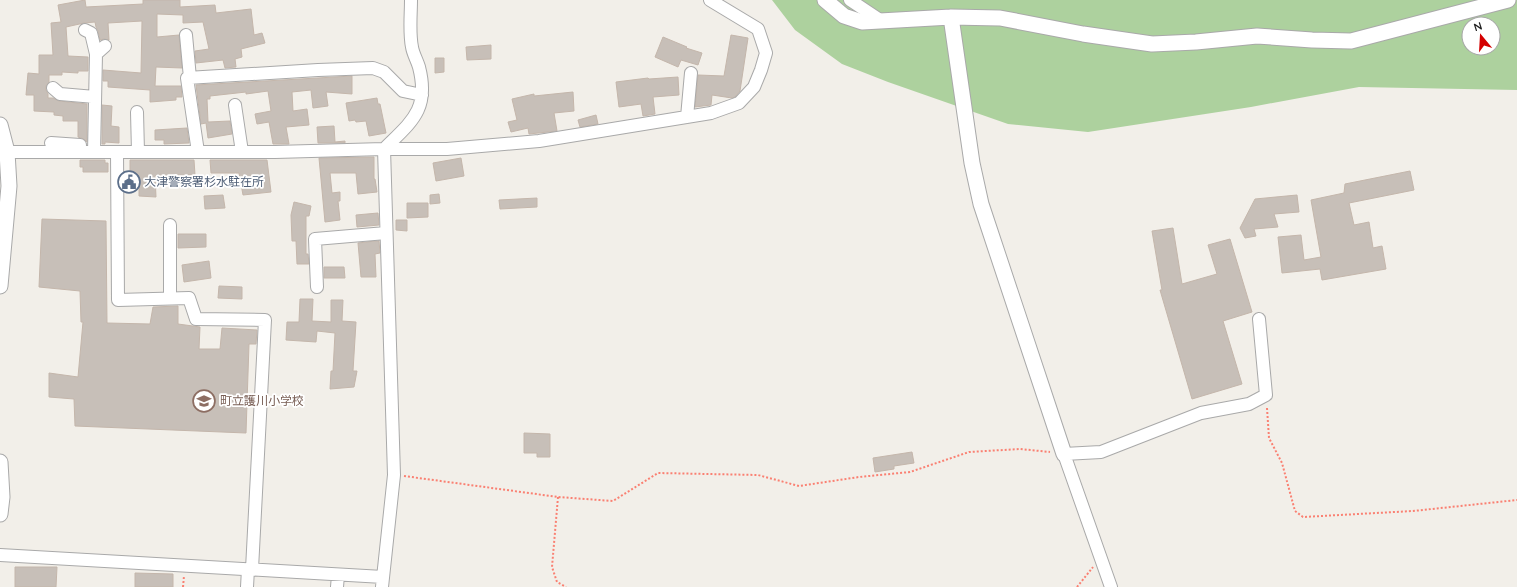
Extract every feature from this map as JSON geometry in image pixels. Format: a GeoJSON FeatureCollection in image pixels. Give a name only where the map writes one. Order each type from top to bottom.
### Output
{"type":"FeatureCollection","features":[{"type":"Feature","properties":{"kind":"street"},"geometry":{"type":"LineString","coordinates":[[0,555],[338,575],[382,582],[394,475],[384,149],[412,121],[418,112],[421,102],[422,95],[419,67],[412,48],[411,0]]}},
{"type":"Feature","properties":{"kind":"street"},"geometry":{"type":"LineString","coordinates":[[7,152],[242,152],[384,149],[447,150],[539,141],[711,113],[739,103],[754,87],[766,53],[758,29],[710,0]]}},
{"type":"Feature","properties":{"kind":"street"},"geometry":{"type":"LineString","coordinates":[[825,0],[844,16],[862,22],[951,17],[1000,18],[1083,34],[1152,44],[1196,42],[1257,36],[1312,40],[1351,40],[1508,0]]}},
{"type":"Feature","properties":{"kind":"street"},"geometry":{"type":"LineString","coordinates":[[850,0],[880,20]]}},
{"type":"Feature","properties":{"kind":"street"},"geometry":{"type":"LineString","coordinates":[[951,17],[972,163],[981,204],[1064,454],[1111,587]]}},
{"type":"Feature","properties":{"kind":"street"},"geometry":{"type":"LineString","coordinates":[[85,30],[92,33],[101,50],[95,97],[92,152]]}},
{"type":"Feature","properties":{"kind":"street"},"geometry":{"type":"LineString","coordinates":[[186,35],[190,78]]}},
{"type":"Feature","properties":{"kind":"street"},"geometry":{"type":"LineString","coordinates":[[198,152],[187,78],[373,68],[384,72],[403,91],[422,95]]}},
{"type":"Feature","properties":{"kind":"street"},"geometry":{"type":"LineString","coordinates":[[687,117],[691,73]]}},
{"type":"Feature","properties":{"kind":"street"},"geometry":{"type":"LineString","coordinates":[[53,88],[60,94],[95,97]]}},
{"type":"Feature","properties":{"kind":"street"},"geometry":{"type":"LineString","coordinates":[[235,105],[242,152]]}},
{"type":"Feature","properties":{"kind":"street"},"geometry":{"type":"LineString","coordinates":[[137,112],[138,152]]}},
{"type":"Feature","properties":{"kind":"street"},"geometry":{"type":"LineString","coordinates":[[0,125],[7,152],[9,186],[0,286]]}},
{"type":"Feature","properties":{"kind":"street"},"geometry":{"type":"LineString","coordinates":[[51,143],[80,145],[92,152]]}},
{"type":"Feature","properties":{"kind":"street"},"geometry":{"type":"LineString","coordinates":[[117,152],[118,300],[189,298],[196,319],[265,320],[250,569],[247,587]]}},
{"type":"Feature","properties":{"kind":"street"},"geometry":{"type":"LineString","coordinates":[[170,225],[170,298]]}},
{"type":"Feature","properties":{"kind":"street"},"geometry":{"type":"LineString","coordinates":[[317,288],[315,238],[386,233]]}},
{"type":"Feature","properties":{"kind":"street"},"geometry":{"type":"LineString","coordinates":[[1064,454],[1101,452],[1201,413],[1249,404],[1266,395],[1259,319]]}},
{"type":"Feature","properties":{"kind":"street"},"geometry":{"type":"LineString","coordinates":[[0,462],[2,497],[0,514]]}},
{"type":"Feature","properties":{"kind":"street"},"geometry":{"type":"LineString","coordinates":[[337,587],[338,575]]}},
{"type":"Feature","properties":{"kind":"path"},"geometry":{"type":"LineString","coordinates":[[1266,395],[1269,438],[1282,462],[1295,511],[1303,517],[1413,511],[1517,500]]}},
{"type":"Feature","properties":{"kind":"path"},"geometry":{"type":"LineString","coordinates":[[394,475],[558,497],[612,501],[658,473],[758,475],[799,486],[859,477],[910,472],[969,452],[1020,449],[1064,454]]}},
{"type":"Feature","properties":{"kind":"path"},"geometry":{"type":"LineString","coordinates":[[558,497],[552,567],[557,582],[566,587]]}},
{"type":"Feature","properties":{"kind":"path"},"geometry":{"type":"LineString","coordinates":[[1077,587],[1100,557]]}},
{"type":"Feature","properties":{"kind":"green space"},"geometry":{"type":"Polygon","coordinates":[[[772,0],[1517,0],[1517,90],[1359,87],[1251,107],[1088,132],[1008,124],[888,82],[842,64],[795,30],[772,0]]]}},
{"type":"Feature","properties":{"kind":"building"},"geometry":{"type":"Polygon","coordinates":[[[85,0],[86,7],[143,4],[143,0],[180,0],[180,7],[215,5],[216,13],[251,9],[254,35],[262,33],[265,43],[241,49],[242,57],[235,59],[236,67],[225,68],[223,60],[196,63],[195,51],[209,49],[203,22],[183,23],[183,15],[157,14],[157,37],[179,35],[182,68],[156,67],[155,86],[181,86],[182,97],[176,97],[176,100],[150,102],[150,90],[108,87],[108,81],[103,81],[103,70],[141,73],[142,21],[108,23],[109,40],[100,40],[95,22],[66,27],[68,56],[88,57],[88,71],[78,71],[78,73],[62,72],[62,75],[49,75],[49,82],[46,86],[46,90],[48,98],[53,98],[59,101],[87,104],[87,142],[78,137],[78,121],[63,121],[63,116],[54,115],[54,112],[34,111],[34,95],[26,95],[28,73],[39,74],[39,55],[53,55],[51,23],[61,22],[58,5],[85,0]]]}},
{"type":"Feature","properties":{"kind":"building"},"geometry":{"type":"Polygon","coordinates":[[[731,35],[748,38],[740,91],[735,97],[732,98],[712,95],[711,105],[695,107],[698,75],[724,76],[731,35]]]}},
{"type":"Feature","properties":{"kind":"building"},"geometry":{"type":"Polygon","coordinates":[[[663,37],[687,47],[686,48],[702,53],[698,65],[681,60],[678,67],[655,57],[663,37]]]}},
{"type":"Feature","properties":{"kind":"building"},"geometry":{"type":"Polygon","coordinates":[[[491,45],[491,59],[467,60],[466,47],[491,45]]]}},
{"type":"Feature","properties":{"kind":"building"},"geometry":{"type":"Polygon","coordinates":[[[435,58],[444,58],[444,72],[435,73],[435,58]]]}},
{"type":"Feature","properties":{"kind":"building"},"geometry":{"type":"Polygon","coordinates":[[[352,76],[352,94],[326,92],[328,106],[313,108],[311,90],[292,92],[293,111],[307,109],[309,125],[286,127],[289,144],[273,144],[269,122],[257,124],[255,114],[271,111],[268,91],[210,96],[210,99],[207,99],[208,122],[230,121],[232,134],[208,138],[206,123],[201,124],[196,85],[352,76]]]}},
{"type":"Feature","properties":{"kind":"building"},"geometry":{"type":"Polygon","coordinates":[[[678,77],[679,95],[653,97],[655,114],[643,116],[641,104],[619,107],[616,82],[648,78],[678,77]]]}},
{"type":"Feature","properties":{"kind":"building"},"geometry":{"type":"Polygon","coordinates":[[[573,92],[574,111],[554,113],[557,131],[529,134],[528,128],[511,132],[508,122],[517,120],[512,99],[534,94],[534,96],[573,92]]]}},
{"type":"Feature","properties":{"kind":"building"},"geometry":{"type":"Polygon","coordinates":[[[377,98],[378,104],[380,104],[386,133],[369,136],[366,121],[349,121],[346,103],[377,98]]]}},
{"type":"Feature","properties":{"kind":"building"},"geometry":{"type":"Polygon","coordinates":[[[102,105],[112,106],[111,126],[119,127],[119,143],[105,142],[105,144],[102,144],[102,105]]]}},
{"type":"Feature","properties":{"kind":"building"},"geometry":{"type":"Polygon","coordinates":[[[596,115],[598,124],[580,127],[578,120],[596,115]]]}},
{"type":"Feature","properties":{"kind":"building"},"geometry":{"type":"Polygon","coordinates":[[[334,126],[335,142],[345,141],[345,143],[318,143],[317,127],[334,126]]]}},
{"type":"Feature","properties":{"kind":"building"},"geometry":{"type":"Polygon","coordinates":[[[187,128],[189,143],[164,144],[164,140],[155,140],[155,130],[187,128]]]}},
{"type":"Feature","properties":{"kind":"building"},"geometry":{"type":"Polygon","coordinates":[[[374,157],[374,179],[377,192],[358,194],[356,173],[330,173],[332,193],[340,192],[340,201],[338,201],[340,220],[325,222],[319,158],[374,157]]]}},
{"type":"Feature","properties":{"kind":"building"},"geometry":{"type":"Polygon","coordinates":[[[461,158],[464,176],[436,181],[433,163],[461,158]]]}},
{"type":"Feature","properties":{"kind":"building"},"geometry":{"type":"Polygon","coordinates":[[[80,160],[105,160],[105,163],[108,163],[108,172],[83,172],[83,167],[80,167],[80,160]]]}},
{"type":"Feature","properties":{"kind":"building"},"geometry":{"type":"Polygon","coordinates":[[[130,160],[194,160],[195,175],[155,176],[156,197],[139,196],[139,182],[130,183],[130,160]]]}},
{"type":"Feature","properties":{"kind":"building"},"geometry":{"type":"Polygon","coordinates":[[[210,160],[267,160],[271,192],[243,195],[239,173],[211,173],[210,160]]]}},
{"type":"Feature","properties":{"kind":"building"},"geometry":{"type":"Polygon","coordinates":[[[1410,171],[1414,190],[1349,203],[1354,225],[1369,222],[1373,248],[1382,246],[1386,269],[1322,280],[1320,269],[1282,273],[1278,237],[1301,235],[1304,260],[1321,257],[1311,200],[1344,193],[1345,184],[1410,171]]]}},
{"type":"Feature","properties":{"kind":"building"},"geometry":{"type":"Polygon","coordinates":[[[439,194],[440,203],[430,204],[430,195],[439,194]]]}},
{"type":"Feature","properties":{"kind":"building"},"geometry":{"type":"Polygon","coordinates":[[[223,195],[225,208],[205,209],[204,196],[223,195]]]}},
{"type":"Feature","properties":{"kind":"building"},"geometry":{"type":"Polygon","coordinates":[[[1297,195],[1299,212],[1274,214],[1278,227],[1254,229],[1256,236],[1245,238],[1240,228],[1255,199],[1297,195]]]}},
{"type":"Feature","properties":{"kind":"building"},"geometry":{"type":"Polygon","coordinates":[[[537,198],[537,207],[500,209],[499,200],[537,198]]]}},
{"type":"Feature","properties":{"kind":"building"},"geometry":{"type":"Polygon","coordinates":[[[294,202],[311,206],[309,216],[306,216],[306,254],[308,254],[309,264],[297,264],[296,241],[292,241],[291,215],[294,202]]]}},
{"type":"Feature","properties":{"kind":"building"},"geometry":{"type":"Polygon","coordinates":[[[407,203],[428,203],[428,217],[407,218],[407,203]]]}},
{"type":"Feature","properties":{"kind":"building"},"geometry":{"type":"Polygon","coordinates":[[[378,213],[379,225],[357,227],[356,215],[378,213]]]}},
{"type":"Feature","properties":{"kind":"building"},"geometry":{"type":"Polygon","coordinates":[[[42,219],[106,221],[107,323],[150,324],[153,307],[178,306],[178,324],[200,327],[199,349],[220,349],[222,328],[257,330],[256,344],[249,344],[246,433],[75,426],[74,399],[49,397],[49,373],[78,377],[83,322],[81,322],[80,291],[39,287],[42,219]]]}},
{"type":"Feature","properties":{"kind":"building"},"geometry":{"type":"Polygon","coordinates":[[[396,220],[407,220],[407,231],[396,230],[396,220]]]}},
{"type":"Feature","properties":{"kind":"building"},"geometry":{"type":"Polygon","coordinates":[[[1173,228],[1182,284],[1217,274],[1208,245],[1230,239],[1252,312],[1223,321],[1242,384],[1192,399],[1160,290],[1162,290],[1152,231],[1173,228]]]}},
{"type":"Feature","properties":{"kind":"building"},"geometry":{"type":"Polygon","coordinates":[[[178,234],[206,234],[206,247],[178,248],[178,234]]]}},
{"type":"Feature","properties":{"kind":"building"},"geometry":{"type":"Polygon","coordinates":[[[379,241],[380,253],[375,254],[376,277],[361,277],[358,243],[379,241]]]}},
{"type":"Feature","properties":{"kind":"building"},"geometry":{"type":"Polygon","coordinates":[[[209,261],[211,278],[184,282],[182,265],[209,261]]]}},
{"type":"Feature","properties":{"kind":"building"},"geometry":{"type":"Polygon","coordinates":[[[324,267],[344,267],[345,278],[324,278],[324,267]]]}},
{"type":"Feature","properties":{"kind":"building"},"geometry":{"type":"Polygon","coordinates":[[[219,286],[242,287],[242,299],[218,298],[219,286]]]}},
{"type":"Feature","properties":{"kind":"building"},"geometry":{"type":"Polygon","coordinates":[[[300,299],[313,299],[312,321],[331,322],[331,300],[343,300],[342,321],[356,322],[353,371],[357,371],[354,387],[330,389],[331,371],[333,371],[335,333],[317,331],[316,342],[286,340],[287,322],[299,322],[300,299]]]}},
{"type":"Feature","properties":{"kind":"building"},"geometry":{"type":"Polygon","coordinates":[[[524,433],[550,434],[550,457],[537,457],[537,453],[524,453],[524,433]]]}},
{"type":"Feature","properties":{"kind":"building"},"geometry":{"type":"Polygon","coordinates":[[[912,452],[914,463],[894,466],[894,469],[875,472],[873,458],[912,452]]]}},
{"type":"Feature","properties":{"kind":"building"},"geometry":{"type":"Polygon","coordinates":[[[15,567],[57,567],[56,587],[15,587],[15,567]]]}},
{"type":"Feature","properties":{"kind":"building"},"geometry":{"type":"Polygon","coordinates":[[[135,573],[173,574],[173,587],[135,587],[135,573]]]}},
{"type":"Feature","properties":{"kind":"place","name":"大津警察署杉水駐在所"},"geometry":{"type":"Point","coordinates":[129,182]}},
{"type":"Feature","properties":{"kind":"place","name":"町立護川小学校"},"geometry":{"type":"Point","coordinates":[204,401]}}]}
